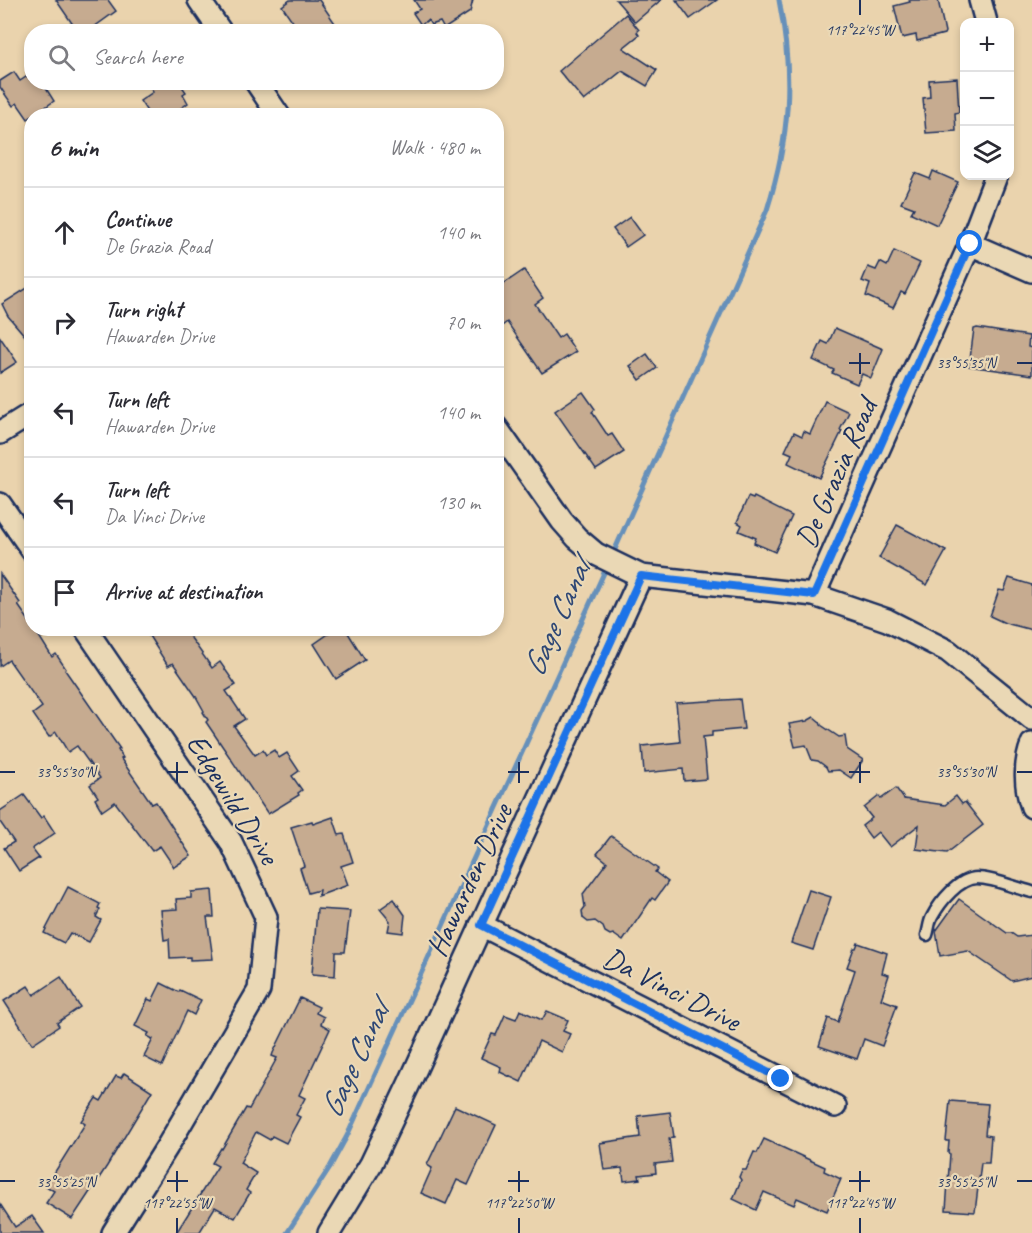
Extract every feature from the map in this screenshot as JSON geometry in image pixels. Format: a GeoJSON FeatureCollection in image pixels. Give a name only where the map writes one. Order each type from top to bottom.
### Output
{"type":"FeatureCollection","features":[{"type":"Feature","properties":{"kind":"street"},"geometry":{"type":"LineString","coordinates":[[199,0],[216,24]]}},
{"type":"Feature","properties":{"kind":"street"},"geometry":{"type":"LineString","coordinates":[[980,0],[985,18]]}},
{"type":"Feature","properties":{"kind":"street"},"geometry":{"type":"LineString","coordinates":[[261,90],[274,108]]}},
{"type":"Feature","properties":{"kind":"street","name":"De Grazia Road"},"geometry":{"type":"LineString","coordinates":[[814,595],[970,244],[994,180]]}},
{"type":"Feature","properties":{"kind":"street"},"geometry":{"type":"LineString","coordinates":[[970,244],[1032,271]]}},
{"type":"Feature","properties":{"kind":"street"},"geometry":{"type":"LineString","coordinates":[[0,433],[24,418]]}},
{"type":"Feature","properties":{"kind":"street"},"geometry":{"type":"LineString","coordinates":[[504,438],[562,521],[596,554],[632,572],[814,595],[887,620],[948,651],[1032,719]]}},
{"type":"Feature","properties":{"kind":"street"},"geometry":{"type":"LineString","coordinates":[[0,504],[24,538]]}},
{"type":"Feature","properties":{"kind":"street","name":"Hawarden Drive"},"geometry":{"type":"LineString","coordinates":[[329,1233],[371,1164],[481,925],[632,572]]}},
{"type":"Feature","properties":{"kind":"street","name":"Edgewild Drive"},"geometry":{"type":"LineString","coordinates":[[90,636],[231,842],[267,917],[259,990],[112,1233]]}},
{"type":"Feature","properties":{"kind":"street"},"geometry":{"type":"LineString","coordinates":[[1032,744],[1028,755],[1027,793],[1032,807]]}},
{"type":"Feature","properties":{"kind":"street","name":"Da Vinci Drive"},"geometry":{"type":"LineString","coordinates":[[481,925],[835,1106]]}},
{"type":"Feature","properties":{"kind":"lane"},"geometry":{"type":"LineString","coordinates":[[927,935],[931,919],[941,902],[960,884],[969,879],[979,878],[1032,892]]}},
{"type":"Feature","properties":{"kind":"building"},"geometry":{"type":"Polygon","coordinates":[[[56,0],[108,0],[116,11],[98,24],[72,24],[56,0]]]}},
{"type":"Feature","properties":{"kind":"building"},"geometry":{"type":"Polygon","coordinates":[[[290,0],[319,0],[336,24],[294,24],[282,6],[290,0]]]}},
{"type":"Feature","properties":{"kind":"building"},"geometry":{"type":"Polygon","coordinates":[[[414,0],[473,0],[470,12],[452,24],[440,22],[430,24],[428,20],[420,24],[413,13],[420,9],[414,0]]]}},
{"type":"Feature","properties":{"kind":"building"},"geometry":{"type":"Polygon","coordinates":[[[616,0],[661,0],[635,22],[616,0]]]}},
{"type":"Feature","properties":{"kind":"building"},"geometry":{"type":"Polygon","coordinates":[[[676,0],[717,0],[690,19],[676,0]]]}},
{"type":"Feature","properties":{"kind":"building"},"geometry":{"type":"Polygon","coordinates":[[[909,0],[938,0],[944,34],[917,41],[916,35],[902,38],[894,6],[910,2],[909,0]]]}},
{"type":"Feature","properties":{"kind":"building"},"geometry":{"type":"Polygon","coordinates":[[[626,14],[639,30],[637,32],[639,35],[623,48],[657,70],[647,86],[622,71],[584,101],[559,71],[626,14]]]}},
{"type":"Feature","properties":{"kind":"building"},"geometry":{"type":"Polygon","coordinates":[[[14,72],[20,81],[24,78],[24,90],[47,90],[54,101],[44,108],[24,108],[24,113],[17,103],[13,106],[0,87],[0,81],[14,72]]]}},
{"type":"Feature","properties":{"kind":"building"},"geometry":{"type":"Polygon","coordinates":[[[957,78],[959,112],[955,113],[956,131],[926,133],[923,98],[930,97],[929,80],[957,78]]]}},
{"type":"Feature","properties":{"kind":"building"},"geometry":{"type":"Polygon","coordinates":[[[152,90],[185,90],[186,92],[183,94],[188,103],[181,108],[145,108],[140,101],[153,92],[152,90]]]}},
{"type":"Feature","properties":{"kind":"building"},"geometry":{"type":"Polygon","coordinates":[[[933,171],[958,182],[937,225],[911,213],[914,208],[901,203],[915,173],[930,179],[933,171]]]}},
{"type":"Feature","properties":{"kind":"building"},"geometry":{"type":"Polygon","coordinates":[[[630,217],[643,235],[626,247],[613,229],[630,217]]]}},
{"type":"Feature","properties":{"kind":"building"},"geometry":{"type":"Polygon","coordinates":[[[894,251],[920,263],[905,294],[901,292],[893,308],[866,296],[870,284],[862,281],[868,267],[876,270],[880,262],[887,266],[894,251]]]}},
{"type":"Feature","properties":{"kind":"building"},"geometry":{"type":"Polygon","coordinates":[[[524,270],[543,298],[535,304],[558,338],[564,334],[576,352],[542,373],[507,322],[504,324],[504,284],[524,270]]]}},
{"type":"Feature","properties":{"kind":"building"},"geometry":{"type":"Polygon","coordinates":[[[24,290],[24,335],[8,316],[2,304],[24,290]]]}},
{"type":"Feature","properties":{"kind":"building"},"geometry":{"type":"Polygon","coordinates":[[[835,328],[883,349],[871,378],[862,374],[857,384],[832,373],[834,370],[813,360],[822,341],[828,344],[835,328]]]}},
{"type":"Feature","properties":{"kind":"building"},"geometry":{"type":"Polygon","coordinates":[[[974,329],[1029,336],[1028,347],[1032,348],[1032,375],[969,366],[974,329]]]}},
{"type":"Feature","properties":{"kind":"building"},"geometry":{"type":"Polygon","coordinates":[[[0,337],[17,362],[0,373],[0,337]]]}},
{"type":"Feature","properties":{"kind":"building"},"geometry":{"type":"Polygon","coordinates":[[[647,354],[657,368],[640,380],[630,366],[647,354]]]}},
{"type":"Feature","properties":{"kind":"building"},"geometry":{"type":"Polygon","coordinates":[[[583,392],[595,409],[592,412],[608,436],[612,434],[624,452],[596,470],[555,411],[583,392]]]}},
{"type":"Feature","properties":{"kind":"building"},"geometry":{"type":"Polygon","coordinates":[[[825,401],[849,412],[819,478],[788,463],[792,454],[785,451],[794,432],[802,436],[804,431],[810,434],[825,401]]]}},
{"type":"Feature","properties":{"kind":"building"},"geometry":{"type":"Polygon","coordinates":[[[748,497],[753,499],[754,497],[792,516],[775,552],[754,543],[756,538],[739,531],[742,525],[737,522],[748,497]]]}},
{"type":"Feature","properties":{"kind":"building"},"geometry":{"type":"Polygon","coordinates":[[[897,525],[946,551],[927,585],[879,558],[897,525]]]}},
{"type":"Feature","properties":{"kind":"building"},"geometry":{"type":"Polygon","coordinates":[[[0,574],[20,603],[18,605],[24,614],[24,636],[39,636],[52,657],[56,654],[120,749],[118,750],[123,758],[121,759],[152,804],[156,802],[191,856],[174,867],[160,846],[152,851],[115,802],[102,811],[95,799],[98,797],[90,785],[100,778],[77,746],[68,752],[56,732],[49,737],[33,714],[42,707],[9,660],[0,666],[0,574]]]}},
{"type":"Feature","properties":{"kind":"building"},"geometry":{"type":"Polygon","coordinates":[[[1009,578],[1032,585],[1032,630],[1005,623],[990,616],[999,590],[1004,591],[1009,578]]]}},
{"type":"Feature","properties":{"kind":"building"},"geometry":{"type":"Polygon","coordinates":[[[149,636],[190,636],[212,668],[220,662],[236,685],[226,691],[245,719],[234,726],[255,755],[263,750],[266,755],[274,750],[279,758],[287,753],[299,771],[292,776],[302,790],[298,793],[299,795],[268,814],[206,722],[208,720],[195,695],[173,663],[168,666],[149,636]]]}},
{"type":"Feature","properties":{"kind":"building"},"geometry":{"type":"Polygon","coordinates":[[[326,636],[350,636],[365,660],[336,679],[314,644],[326,636]]]}},
{"type":"Feature","properties":{"kind":"building"},"geometry":{"type":"Polygon","coordinates":[[[740,699],[744,729],[712,732],[712,736],[703,737],[707,779],[684,781],[683,769],[644,773],[642,746],[680,742],[676,703],[740,699]]]}},
{"type":"Feature","properties":{"kind":"building"},"geometry":{"type":"Polygon","coordinates":[[[814,717],[821,725],[839,737],[845,736],[847,749],[863,760],[851,778],[839,770],[828,771],[818,761],[812,760],[806,745],[795,747],[789,724],[807,721],[814,717]]]}},
{"type":"Feature","properties":{"kind":"building"},"geometry":{"type":"Polygon","coordinates":[[[896,788],[904,799],[945,805],[956,796],[962,804],[965,802],[983,825],[947,853],[916,849],[919,825],[890,847],[878,832],[871,838],[862,826],[872,818],[864,808],[879,796],[881,799],[896,788]]]}},
{"type":"Feature","properties":{"kind":"building"},"geometry":{"type":"Polygon","coordinates":[[[24,795],[41,818],[44,816],[55,833],[32,849],[39,858],[19,871],[4,848],[14,842],[0,822],[0,811],[24,795]]]}},
{"type":"Feature","properties":{"kind":"building"},"geometry":{"type":"Polygon","coordinates":[[[333,817],[339,835],[344,834],[353,862],[341,866],[348,885],[318,896],[319,890],[308,893],[300,868],[304,866],[291,827],[312,821],[313,824],[333,817]]]}},
{"type":"Feature","properties":{"kind":"building"},"geometry":{"type":"Polygon","coordinates":[[[611,836],[658,869],[655,872],[668,882],[655,900],[652,898],[623,941],[605,932],[603,927],[595,921],[588,922],[583,918],[582,911],[585,907],[583,894],[607,862],[597,854],[611,836]]]}},
{"type":"Feature","properties":{"kind":"building"},"geometry":{"type":"Polygon","coordinates":[[[68,887],[100,904],[96,917],[101,920],[89,942],[70,933],[64,943],[44,933],[68,887]]]}},
{"type":"Feature","properties":{"kind":"building"},"geometry":{"type":"Polygon","coordinates":[[[212,890],[214,917],[207,917],[213,959],[170,958],[169,939],[164,940],[161,910],[177,909],[176,899],[191,898],[191,892],[212,890]]]}},
{"type":"Feature","properties":{"kind":"building"},"geometry":{"type":"Polygon","coordinates":[[[809,890],[831,897],[813,950],[791,943],[809,890]]]}},
{"type":"Feature","properties":{"kind":"building"},"geometry":{"type":"Polygon","coordinates":[[[394,899],[405,915],[403,933],[388,931],[390,921],[380,909],[394,899]]]}},
{"type":"Feature","properties":{"kind":"building"},"geometry":{"type":"Polygon","coordinates":[[[959,899],[1007,933],[1017,937],[1032,935],[1032,976],[1012,981],[968,951],[940,956],[936,931],[959,899]]]}},
{"type":"Feature","properties":{"kind":"building"},"geometry":{"type":"Polygon","coordinates":[[[317,909],[350,911],[345,952],[336,952],[335,976],[312,974],[317,909]]]}},
{"type":"Feature","properties":{"kind":"building"},"geometry":{"type":"Polygon","coordinates":[[[858,943],[887,953],[882,973],[889,975],[881,999],[897,1005],[882,1046],[864,1039],[857,1059],[819,1046],[828,1018],[838,1022],[855,970],[847,967],[858,943]]]}},
{"type":"Feature","properties":{"kind":"building"},"geometry":{"type":"Polygon","coordinates":[[[61,977],[80,1007],[57,1023],[59,1026],[32,1044],[4,1001],[28,986],[34,995],[61,977]]]}},
{"type":"Feature","properties":{"kind":"building"},"geometry":{"type":"Polygon","coordinates":[[[161,983],[201,1000],[194,1015],[187,1011],[162,1066],[144,1057],[153,1039],[147,1036],[149,1033],[135,1026],[148,999],[152,1001],[161,983]]]}},
{"type":"Feature","properties":{"kind":"building"},"geometry":{"type":"Polygon","coordinates":[[[300,998],[319,1007],[316,1013],[324,1017],[321,1024],[330,1029],[299,1095],[305,1098],[296,1115],[300,1117],[286,1143],[272,1136],[270,1140],[256,1132],[240,1163],[256,1173],[246,1190],[250,1193],[235,1218],[215,1207],[199,1233],[176,1233],[218,1166],[212,1163],[246,1108],[249,1109],[277,1058],[272,1056],[273,1053],[300,998]]]}},
{"type":"Feature","properties":{"kind":"building"},"geometry":{"type":"Polygon","coordinates":[[[520,1010],[542,1020],[547,1011],[568,1020],[563,1031],[570,1034],[562,1052],[539,1041],[521,1082],[500,1072],[501,1067],[481,1058],[492,1034],[496,1035],[505,1015],[516,1019],[520,1010]]]}},
{"type":"Feature","properties":{"kind":"building"},"geometry":{"type":"Polygon","coordinates":[[[124,1073],[152,1091],[72,1219],[46,1203],[54,1191],[46,1186],[85,1124],[81,1121],[96,1098],[101,1101],[116,1076],[121,1078],[124,1073]]]}},
{"type":"Feature","properties":{"kind":"building"},"geometry":{"type":"Polygon","coordinates":[[[950,1101],[988,1104],[985,1135],[991,1136],[989,1163],[981,1163],[975,1212],[946,1210],[950,1154],[948,1153],[949,1141],[946,1141],[950,1101]]]}},
{"type":"Feature","properties":{"kind":"building"},"geometry":{"type":"Polygon","coordinates":[[[455,1106],[496,1125],[468,1185],[457,1180],[446,1204],[421,1193],[432,1168],[427,1165],[455,1106]]]}},
{"type":"Feature","properties":{"kind":"building"},"geometry":{"type":"Polygon","coordinates":[[[670,1112],[674,1137],[669,1138],[672,1162],[655,1164],[656,1173],[639,1175],[640,1179],[624,1181],[622,1168],[604,1170],[600,1143],[640,1137],[638,1116],[670,1112]]]}},
{"type":"Feature","properties":{"kind":"building"},"geometry":{"type":"Polygon","coordinates":[[[764,1139],[825,1167],[824,1171],[841,1179],[827,1211],[797,1198],[794,1205],[764,1192],[756,1210],[733,1199],[741,1180],[739,1177],[742,1170],[746,1170],[754,1152],[757,1153],[764,1139]]]}},
{"type":"Feature","properties":{"kind":"building"},"geometry":{"type":"Polygon","coordinates":[[[0,1204],[15,1227],[32,1216],[44,1233],[0,1233],[0,1204]]]}},
{"type":"Feature","properties":{"kind":"waterway","name":"Gage Canal"},"geometry":{"type":"LineString","coordinates":[[612,556],[767,210],[781,157],[787,106],[787,54],[779,0]]}},
{"type":"Feature","properties":{"kind":"waterway","name":"Gage Canal"},"geometry":{"type":"LineString","coordinates":[[287,1233],[330,1167],[347,1136],[608,564]]}},
{"type":"Feature","properties":{"kind":"route"},"geometry":{"type":"LineString","coordinates":[[781,1079],[481,925],[641,576],[814,595],[970,244]]}}]}
